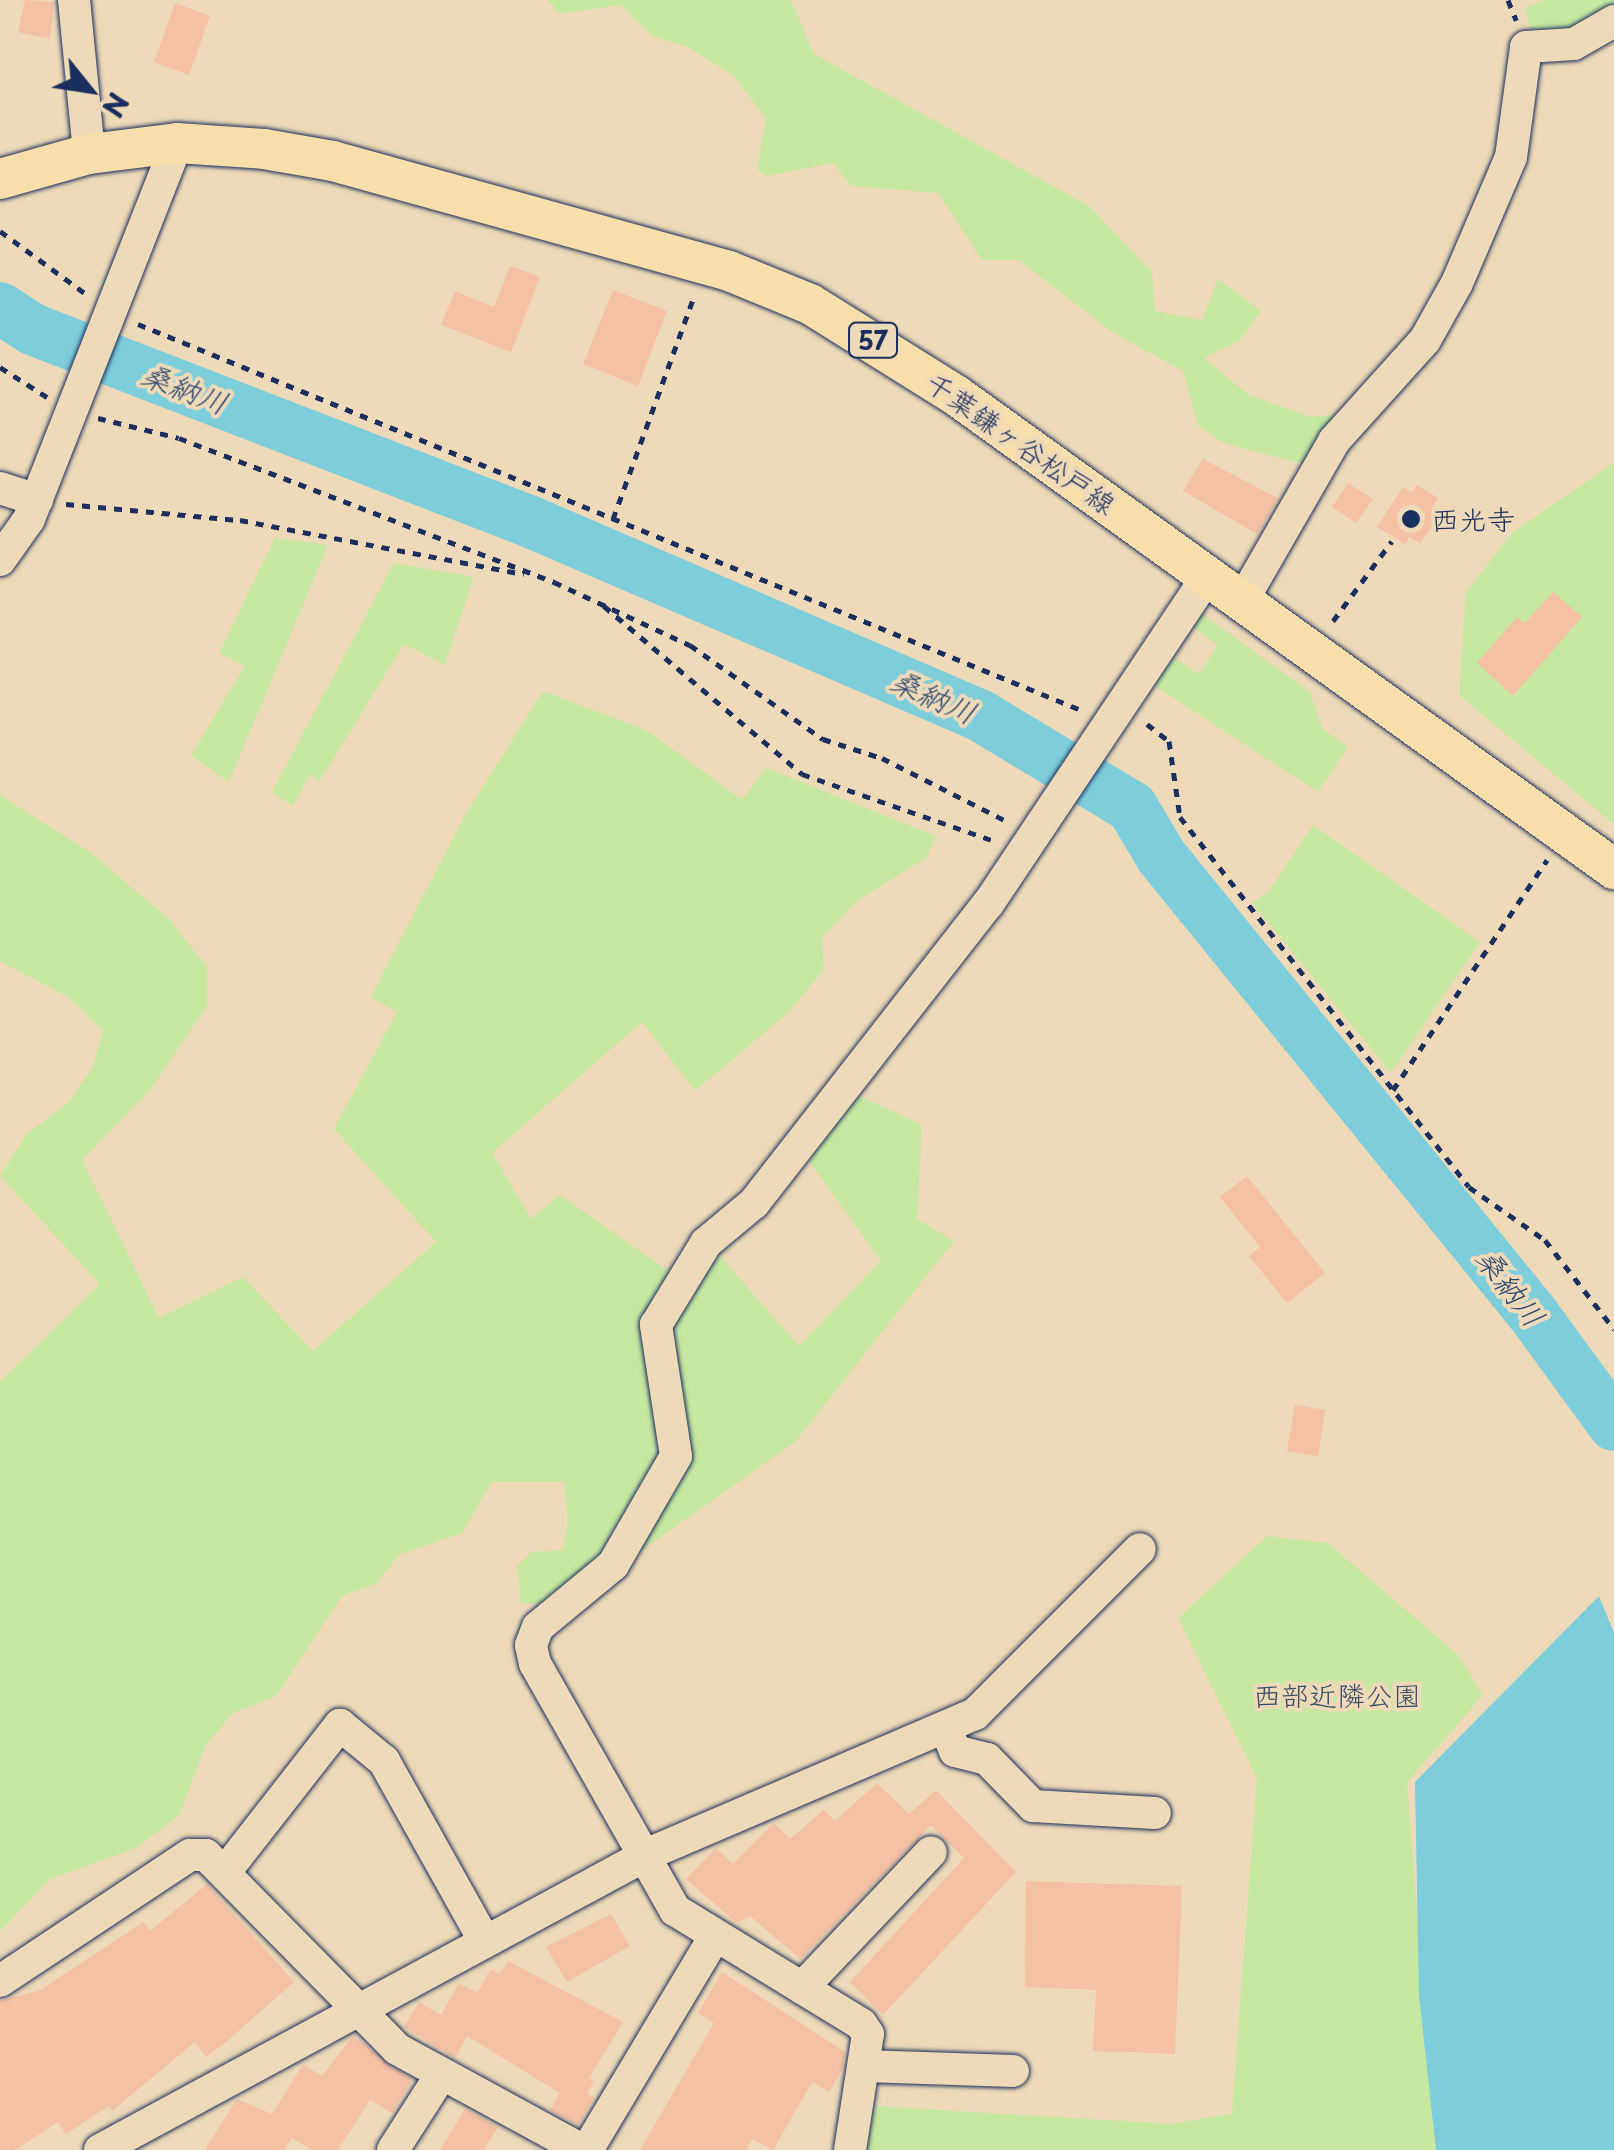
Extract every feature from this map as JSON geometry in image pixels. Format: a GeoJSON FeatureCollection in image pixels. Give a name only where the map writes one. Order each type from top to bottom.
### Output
{"type":"FeatureCollection","features":[{"type":"Feature","properties":{"kind":"main road","name":"千葉鎌ヶ谷松戸線"},"geometry":{"type":"LineString","coordinates":[[0,179],[89,154],[178,142],[333,161],[704,264],[810,304],[873,340],[1614,869]]}},
{"type":"Feature","properties":{"kind":"street"},"geometry":{"type":"LineString","coordinates":[[74,0],[89,154]]}},
{"type":"Feature","properties":{"kind":"street"},"geometry":{"type":"LineString","coordinates":[[1241,603],[1334,441],[1425,340],[1457,283],[1511,157],[1526,47],[1574,44],[1614,20]]}},
{"type":"Feature","properties":{"kind":"street"},"geometry":{"type":"LineString","coordinates":[[0,560],[37,500],[178,142]]}},
{"type":"Feature","properties":{"kind":"street"},"geometry":{"type":"LineString","coordinates":[[0,488],[37,500]]}},
{"type":"Feature","properties":{"kind":"street"},"geometry":{"type":"LineString","coordinates":[[850,2150],[868,2034],[861,2024],[675,1910],[648,1854],[536,1664],[531,1645],[538,1627],[613,1565],[676,1456],[656,1326],[706,1243],[754,1203],[988,904],[1207,577]]}},
{"type":"Feature","properties":{"kind":"street"},"geometry":{"type":"LineString","coordinates":[[100,2150],[135,2142],[356,2011],[648,1854],[975,1714],[1140,1549]]}},
{"type":"Feature","properties":{"kind":"street"},"geometry":{"type":"LineString","coordinates":[[226,1872],[340,1725],[384,1761],[485,1942]]}},
{"type":"Feature","properties":{"kind":"street"},"geometry":{"type":"LineString","coordinates":[[946,1727],[955,1751],[988,1759],[1033,1806],[1155,1813]]}},
{"type":"Feature","properties":{"kind":"street"},"geometry":{"type":"LineString","coordinates":[[802,1988],[932,1852]]}},
{"type":"Feature","properties":{"kind":"street"},"geometry":{"type":"LineString","coordinates":[[0,1981],[190,1855],[206,1855],[397,2049],[585,2150],[714,1936]]}},
{"type":"Feature","properties":{"kind":"street"},"geometry":{"type":"LineString","coordinates":[[865,2066],[1013,2071]]}},
{"type":"Feature","properties":{"kind":"street"},"geometry":{"type":"LineString","coordinates":[[393,2150],[442,2074]]}},
{"type":"Feature","properties":{"kind":"path"},"geometry":{"type":"LineString","coordinates":[[0,231],[112,313],[1169,741],[1180,817],[1468,1187],[1545,1240],[1614,1329]]}},
{"type":"Feature","properties":{"kind":"path"},"geometry":{"type":"LineString","coordinates":[[613,519],[704,264]]}},
{"type":"Feature","properties":{"kind":"path"},"geometry":{"type":"LineString","coordinates":[[0,367],[72,406],[179,438],[601,603],[724,666],[823,739],[882,758],[1030,836]]}},
{"type":"Feature","properties":{"kind":"path"},"geometry":{"type":"LineString","coordinates":[[37,500],[240,520],[542,577]]}},
{"type":"Feature","properties":{"kind":"path"},"geometry":{"type":"LineString","coordinates":[[1333,621],[1392,541]]}},
{"type":"Feature","properties":{"kind":"path"},"geometry":{"type":"LineString","coordinates":[[601,603],[686,682],[802,774],[1030,836]]}},
{"type":"Feature","properties":{"kind":"path"},"geometry":{"type":"LineString","coordinates":[[1392,1090],[1564,834]]}},
{"type":"Feature","properties":{"kind":"green space"},"geometry":{"type":"Polygon","coordinates":[[[548,0],[791,0],[814,54],[1089,206],[1152,272],[1155,311],[1202,320],[1218,279],[1261,311],[1239,341],[1204,358],[1249,395],[1310,417],[1339,415],[1304,464],[1223,443],[1198,425],[1183,371],[1112,332],[1019,260],[982,260],[938,193],[851,186],[833,163],[767,176],[757,170],[766,119],[734,76],[688,47],[652,36],[621,5],[559,14],[548,0]]]}},
{"type":"Feature","properties":{"kind":"green space"},"geometry":{"type":"Polygon","coordinates":[[[1545,0],[1614,0],[1614,13],[1568,38],[1532,37],[1525,8],[1545,0]]]}},
{"type":"Feature","properties":{"kind":"green space"},"geometry":{"type":"Polygon","coordinates":[[[1614,463],[1614,824],[1459,695],[1466,592],[1513,532],[1614,463]]]}},
{"type":"Feature","properties":{"kind":"green space"},"geometry":{"type":"Polygon","coordinates":[[[275,538],[328,545],[229,782],[191,755],[245,666],[219,653],[275,538]]]}},
{"type":"Feature","properties":{"kind":"green space"},"geometry":{"type":"Polygon","coordinates":[[[394,563],[474,577],[445,665],[404,644],[319,782],[310,774],[293,806],[272,792],[394,563]]]}},
{"type":"Feature","properties":{"kind":"green space"},"geometry":{"type":"Polygon","coordinates":[[[1197,610],[1310,692],[1323,729],[1348,747],[1318,792],[1149,682],[1166,652],[1199,674],[1218,645],[1188,623],[1197,610]]]}},
{"type":"Feature","properties":{"kind":"green space"},"geometry":{"type":"Polygon","coordinates":[[[543,691],[648,731],[742,800],[766,768],[936,836],[927,857],[857,901],[822,937],[824,969],[788,1013],[695,1091],[642,1022],[492,1153],[531,1219],[560,1195],[677,1277],[646,1330],[666,1457],[606,1558],[552,1604],[521,1603],[517,1566],[532,1552],[563,1550],[568,1521],[564,1482],[492,1482],[462,1533],[399,1555],[376,1584],[342,1596],[276,1696],[233,1713],[206,1745],[179,1815],[136,1848],[50,1879],[0,1931],[0,1382],[100,1284],[0,1176],[26,1135],[69,1102],[93,1066],[103,1031],[70,998],[0,961],[0,795],[91,853],[169,919],[207,967],[207,1006],[150,1090],[82,1160],[159,1318],[243,1277],[313,1351],[436,1242],[334,1129],[397,1012],[371,997],[464,817],[543,691]]]}},
{"type":"Feature","properties":{"kind":"green space"},"geometry":{"type":"Polygon","coordinates":[[[1313,825],[1480,942],[1391,1073],[1252,903],[1269,891],[1313,825]]]}},
{"type":"Feature","properties":{"kind":"green space"},"geometry":{"type":"Polygon","coordinates":[[[856,1094],[922,1125],[917,1219],[954,1241],[795,1442],[618,1567],[663,1493],[664,1327],[711,1246],[799,1346],[881,1261],[806,1157],[856,1094]]]}},
{"type":"Feature","properties":{"kind":"green space","name":"西部近隣公園"},"geometry":{"type":"Polygon","coordinates":[[[1267,1536],[1328,1543],[1458,1655],[1483,1695],[1407,1782],[1435,2150],[866,2150],[875,2106],[1171,2124],[1232,2114],[1257,1778],[1178,1618],[1267,1536]]]}},
{"type":"Feature","properties":{"kind":"water"},"geometry":{"type":"Polygon","coordinates":[[[1599,1596],[1614,1633],[1614,2150],[1436,2150],[1419,1996],[1415,1782],[1599,1596]]]}},
{"type":"Feature","properties":{"kind":"building"},"geometry":{"type":"Polygon","coordinates":[[[25,0],[54,2],[50,39],[18,32],[25,0]]]}},
{"type":"Feature","properties":{"kind":"building"},"geometry":{"type":"Polygon","coordinates":[[[175,3],[210,16],[189,75],[154,62],[175,3]]]}},
{"type":"Feature","properties":{"kind":"building"},"geometry":{"type":"Polygon","coordinates":[[[510,266],[540,277],[511,352],[441,325],[455,291],[494,307],[510,266]]]}},
{"type":"Feature","properties":{"kind":"building"},"geometry":{"type":"Polygon","coordinates":[[[613,290],[667,311],[638,386],[583,364],[613,290]]]}},
{"type":"Feature","properties":{"kind":"building"},"geometry":{"type":"Polygon","coordinates":[[[1203,459],[1278,498],[1257,534],[1183,491],[1203,459]]]}},
{"type":"Feature","properties":{"kind":"building"},"geometry":{"type":"Polygon","coordinates":[[[1348,483],[1373,499],[1356,523],[1332,507],[1348,483]]]}},
{"type":"Feature","properties":{"kind":"building"},"geometry":{"type":"Polygon","coordinates":[[[1417,485],[1438,498],[1433,506],[1442,511],[1420,544],[1409,537],[1405,544],[1377,527],[1403,487],[1412,492],[1417,485]]]}},
{"type":"Feature","properties":{"kind":"building"},"geometry":{"type":"Polygon","coordinates":[[[1553,592],[1582,617],[1513,696],[1477,663],[1517,617],[1525,623],[1553,592]]]}},
{"type":"Feature","properties":{"kind":"building"},"geometry":{"type":"Polygon","coordinates":[[[1247,1176],[1325,1273],[1287,1303],[1249,1256],[1260,1247],[1220,1197],[1247,1176]]]}},
{"type":"Feature","properties":{"kind":"building"},"geometry":{"type":"Polygon","coordinates":[[[1295,1405],[1325,1410],[1318,1456],[1287,1451],[1295,1405]]]}},
{"type":"Feature","properties":{"kind":"building"},"geometry":{"type":"Polygon","coordinates":[[[877,1783],[909,1814],[936,1790],[1016,1872],[883,2015],[850,1982],[964,1858],[931,1825],[800,1959],[750,1916],[737,1923],[686,1879],[716,1848],[733,1864],[774,1823],[790,1839],[824,1810],[835,1821],[877,1783]]]}},
{"type":"Feature","properties":{"kind":"building"},"geometry":{"type":"Polygon","coordinates":[[[1026,1881],[1182,1886],[1175,2054],[1093,2051],[1096,1990],[1025,1987],[1026,1881]]]}},
{"type":"Feature","properties":{"kind":"building"},"geometry":{"type":"Polygon","coordinates":[[[207,1884],[294,1982],[206,2057],[195,2042],[112,2111],[109,2106],[66,2134],[58,2122],[15,2150],[0,2150],[0,2001],[40,1990],[144,1922],[150,1931],[207,1884]]]}},
{"type":"Feature","properties":{"kind":"building"},"geometry":{"type":"Polygon","coordinates":[[[611,1914],[630,1946],[567,1982],[546,1947],[611,1914]]]}},
{"type":"Feature","properties":{"kind":"building"},"geometry":{"type":"Polygon","coordinates":[[[508,1961],[623,2022],[589,2078],[594,2081],[587,2094],[594,2098],[578,2125],[550,2110],[560,2093],[467,2036],[455,2058],[404,2027],[419,2002],[441,2015],[459,1983],[477,1993],[491,1969],[500,1974],[508,1961]]]}},
{"type":"Feature","properties":{"kind":"building"},"geometry":{"type":"Polygon","coordinates":[[[722,1972],[845,2052],[842,2070],[829,2092],[812,2082],[773,2150],[752,2139],[746,2150],[640,2150],[714,2023],[698,2013],[722,1972]]]}},
{"type":"Feature","properties":{"kind":"building"},"geometry":{"type":"Polygon","coordinates":[[[353,2036],[412,2080],[392,2113],[370,2100],[338,2150],[312,2150],[292,2138],[284,2150],[205,2150],[237,2099],[272,2114],[303,2064],[322,2076],[353,2036]]]}},
{"type":"Feature","properties":{"kind":"building"},"geometry":{"type":"Polygon","coordinates":[[[465,2109],[498,2127],[484,2150],[440,2150],[465,2109]]]}},
{"type":"Feature","properties":{"kind":"waterway","name":"桑納川"},"geometry":{"type":"LineString","coordinates":[[0,308],[32,329],[531,522],[981,716],[1132,807],[1161,856],[1533,1314],[1614,1425]]}},
{"type":"Feature","properties":{"kind":"place","name":"西光寺"},"geometry":{"type":"Point","coordinates":[1411,519]}}]}
